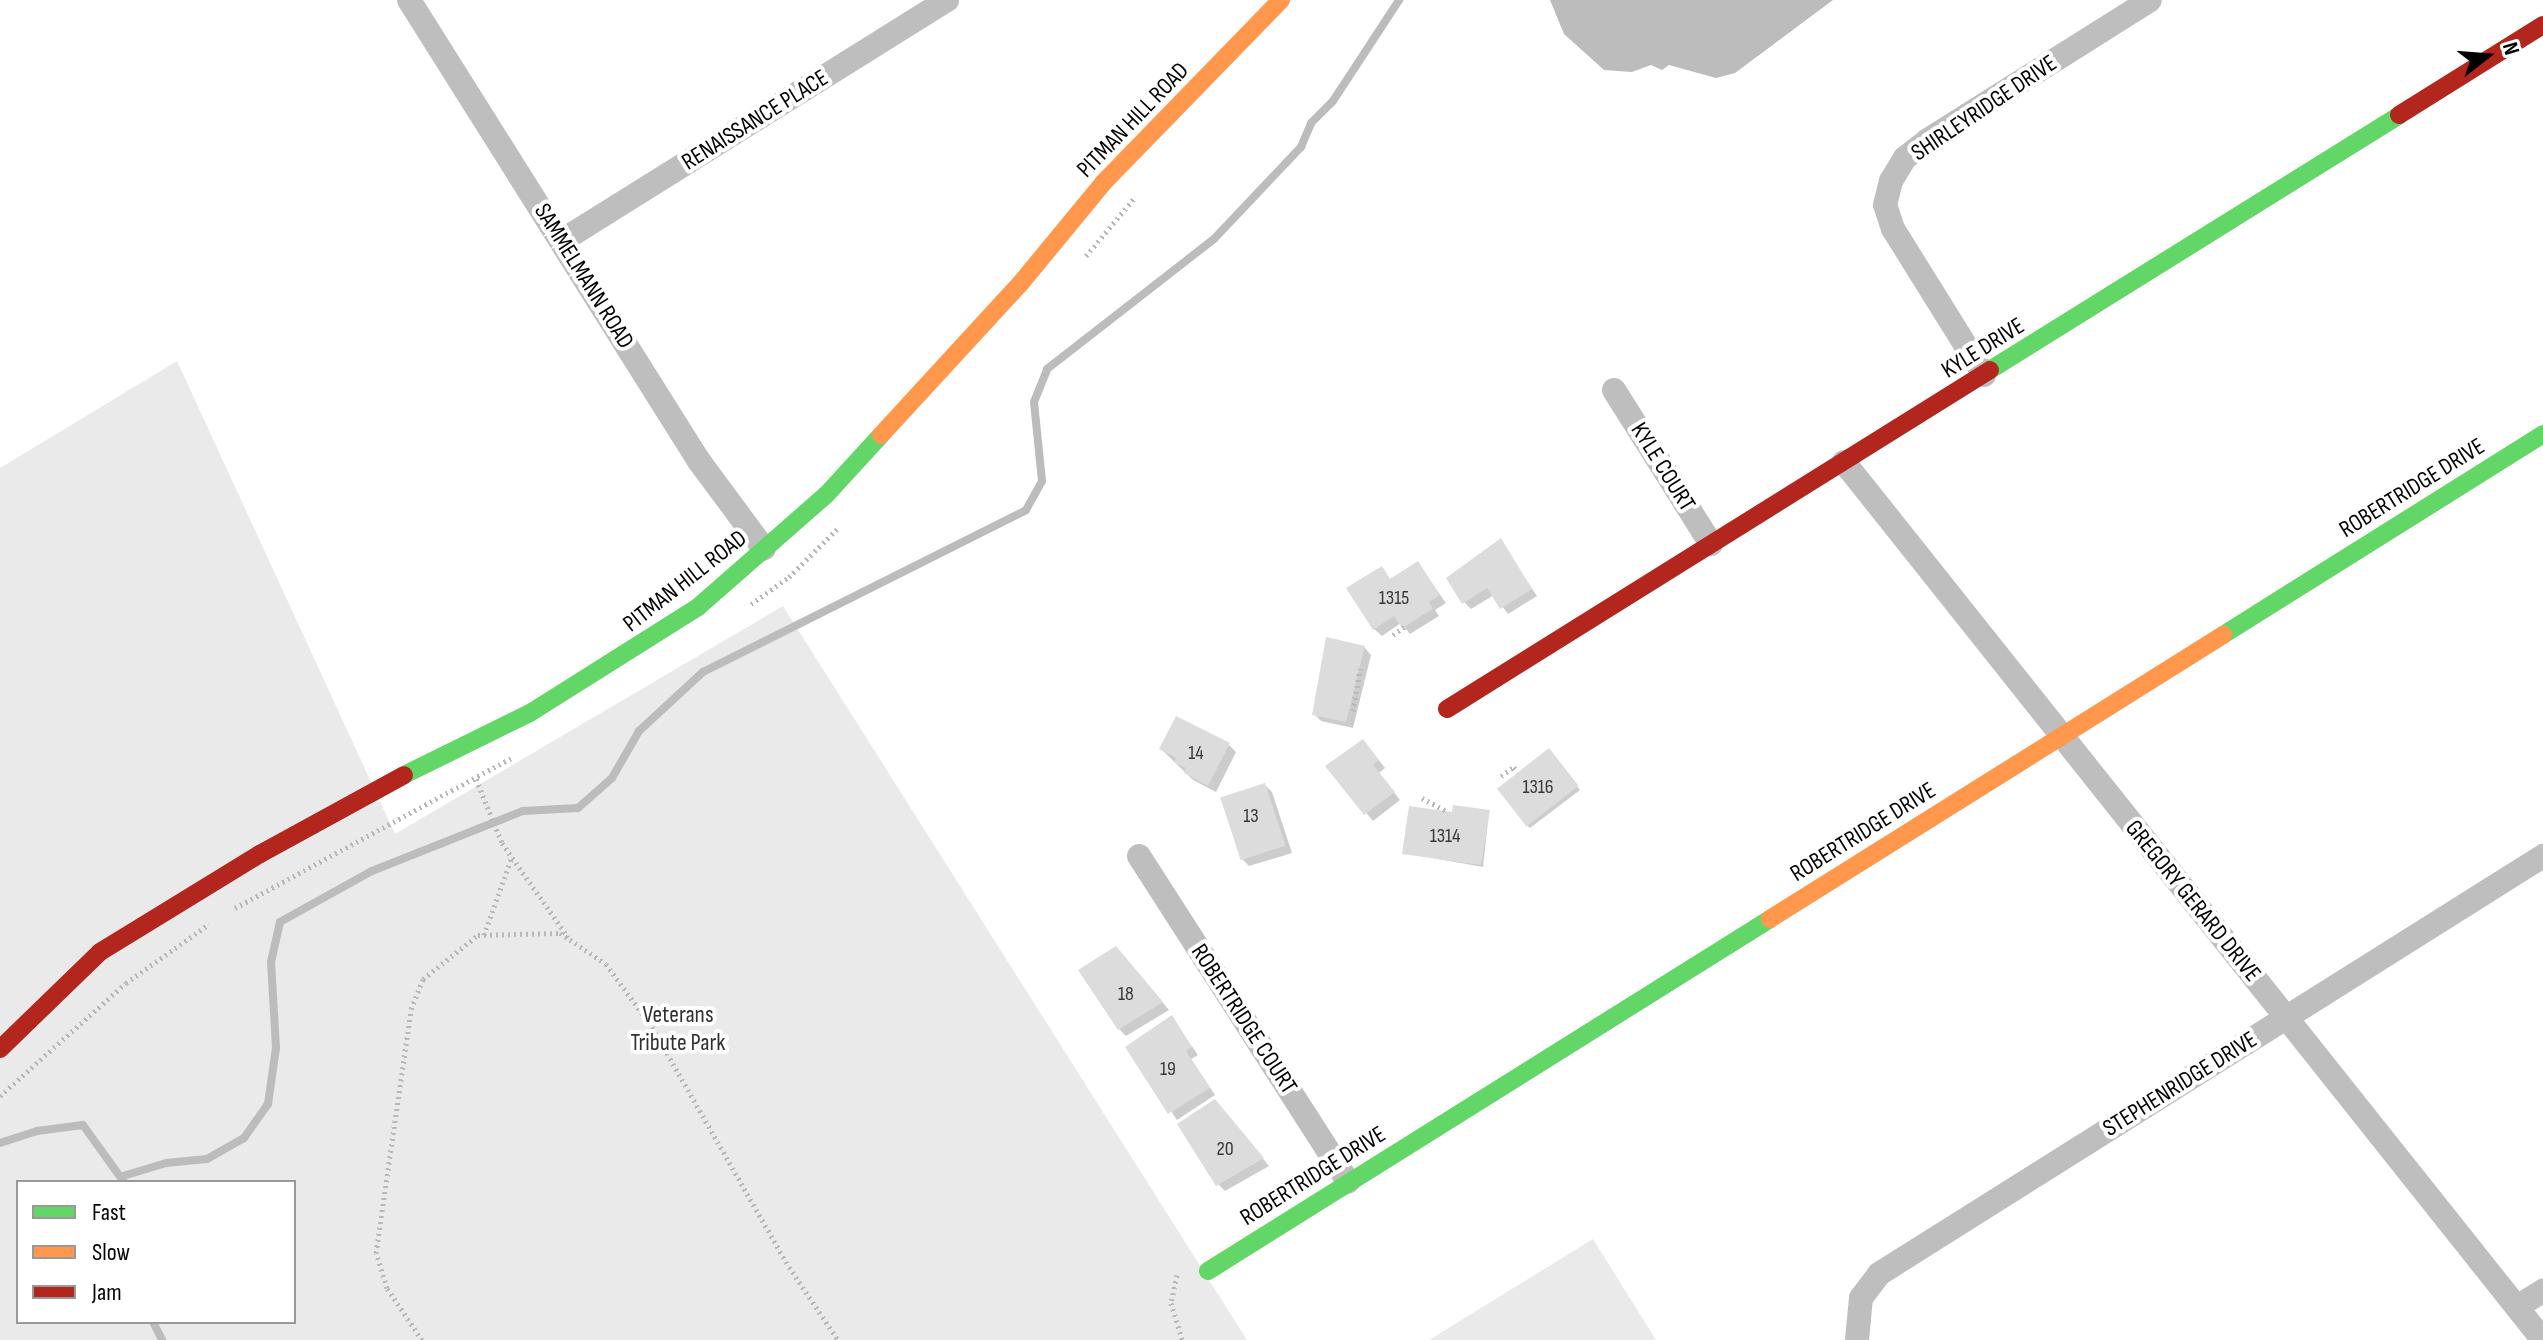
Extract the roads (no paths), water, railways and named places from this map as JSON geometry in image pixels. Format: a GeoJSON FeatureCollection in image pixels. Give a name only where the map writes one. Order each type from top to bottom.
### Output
{"type":"FeatureCollection","features":[{"type":"Feature","properties":{"kind":"street","name":"SAMMELMANN ROAD"},"geometry":{"type":"LineString","coordinates":[[409,0],[563,240],[699,461],[764,549]]}},
{"type":"Feature","properties":{"kind":"street","name":"RENAISSANCE PLACE"},"geometry":{"type":"LineString","coordinates":[[563,240],[947,0]]}},
{"type":"Feature","properties":{"kind":"street","name":"PITMAN HILL ROAD"},"geometry":{"type":"LineString","coordinates":[[0,1049],[100,952],[260,854],[438,756],[530,713],[629,655],[698,607],[827,494],[1020,284],[1104,182],[1281,0]]}},
{"type":"Feature","properties":{"kind":"street","name":"SHIRLEYRIDGE DRIVE"},"geometry":{"type":"LineString","coordinates":[[1984,375],[1893,229],[1885,205],[1891,181],[1905,158],[1928,140],[2150,0]]}},
{"type":"Feature","properties":{"kind":"street","name":"KYLE DRIVE"},"geometry":{"type":"LineString","coordinates":[[1447,709],[2543,25]]}},
{"type":"Feature","properties":{"kind":"street","name":"KYLE COURT"},"geometry":{"type":"LineString","coordinates":[[1614,390],[1711,544]]}},
{"type":"Feature","properties":{"kind":"street","name":"ROBERTRIDGE DRIVE"},"geometry":{"type":"LineString","coordinates":[[1208,1271],[2543,434]]}},
{"type":"Feature","properties":{"kind":"street","name":"GREGORY GERARD DRIVE"},"geometry":{"type":"LineString","coordinates":[[1844,462],[2059,738],[2287,1016],[2543,1340]]}},
{"type":"Feature","properties":{"kind":"street","name":"ROBERTRIDGE COURT"},"geometry":{"type":"LineString","coordinates":[[1139,856],[1348,1182]]}},
{"type":"Feature","properties":{"kind":"street","name":"STEPHENRIDGE DRIVE"},"geometry":{"type":"LineString","coordinates":[[1857,1340],[1861,1298],[1879,1274],[2543,856]]}},
{"type":"Feature","properties":{"kind":"street"},"geometry":{"type":"LineString","coordinates":[[2517,1307],[2543,1291]]}},
{"type":"Feature","properties":{"kind":"waterway"},"geometry":{"type":"LineString","coordinates":[[123,1176],[166,1163],[207,1159],[244,1138],[268,1104],[276,1048],[271,962],[280,922],[372,871],[523,811],[578,808],[612,778],[639,731],[703,672],[1026,510],[1042,481],[1034,402],[1047,369],[1214,239],[1301,147],[1311,123],[1333,101],[1399,0]]}},
{"type":"Feature","properties":{"kind":"waterway"},"geometry":{"type":"LineString","coordinates":[[0,1143],[37,1131],[83,1125],[123,1180]]}},
{"type":"Feature","properties":{"kind":"waterway"},"geometry":{"type":"LineString","coordinates":[[154,1324],[162,1340]]}},
{"type":"Feature","properties":{"kind":"park label","name":"Veterans Tribute Park"},"geometry":{"type":"Point","coordinates":[678,1029]}}]}
